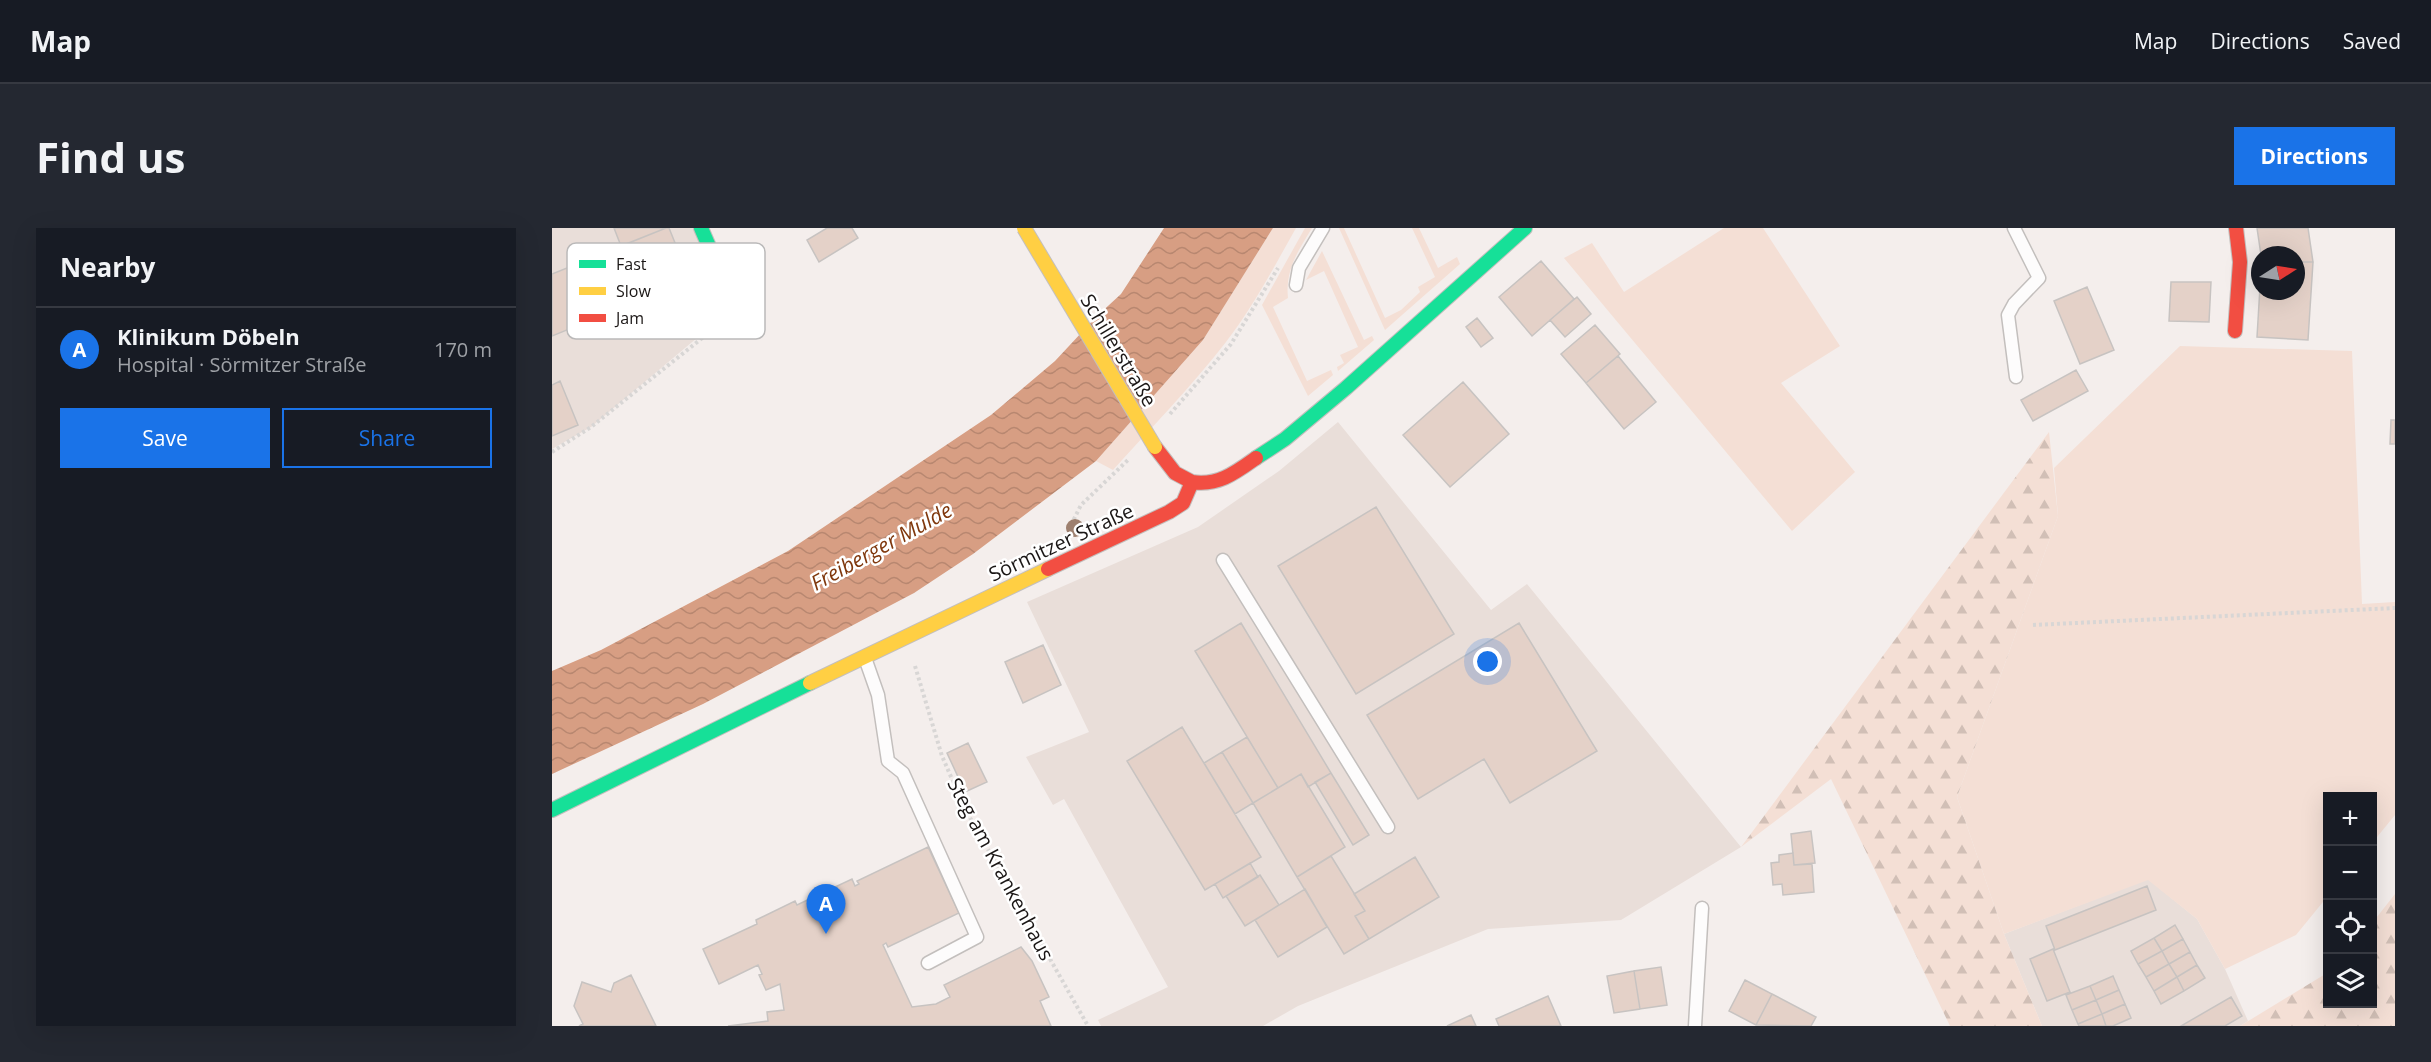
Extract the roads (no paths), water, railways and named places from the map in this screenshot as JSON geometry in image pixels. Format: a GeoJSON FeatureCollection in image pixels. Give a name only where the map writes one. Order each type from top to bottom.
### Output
{"type":"FeatureCollection","features":[{"type":"Feature","properties":{"kind":"street"},"geometry":{"type":"LineString","coordinates":[[701,228],[708,243]]}},
{"type":"Feature","properties":{"kind":"street","name":"Schillerstraße"},"geometry":{"type":"LineString","coordinates":[[1024,228],[1155,447],[1175,472],[1192,482]]}},
{"type":"Feature","properties":{"kind":"street"},"geometry":{"type":"LineString","coordinates":[[1192,482],[1204,484],[1226,479],[1285,439],[1346,388],[1525,228]]}},
{"type":"Feature","properties":{"kind":"street"},"geometry":{"type":"LineString","coordinates":[[2235,331],[2240,262],[2236,228]]}},
{"type":"Feature","properties":{"kind":"street","name":"Sörmitzer Straße"},"geometry":{"type":"LineString","coordinates":[[552,810],[865,656],[1169,512],[1183,503],[1192,482]]}},
{"type":"Feature","properties":{"kind":"lane"},"geometry":{"type":"LineString","coordinates":[[1296,285],[1299,268],[1323,228]]}},
{"type":"Feature","properties":{"kind":"lane"},"geometry":{"type":"LineString","coordinates":[[2014,228],[2039,278],[2014,304],[2008,315],[2016,377]]}},
{"type":"Feature","properties":{"kind":"lane"},"geometry":{"type":"LineString","coordinates":[[1223,560],[1388,827]]}},
{"type":"Feature","properties":{"kind":"lane"},"geometry":{"type":"LineString","coordinates":[[865,656],[878,695],[888,761],[903,773],[977,937],[928,963]]}},
{"type":"Feature","properties":{"kind":"lane"},"geometry":{"type":"LineString","coordinates":[[1695,1026],[1702,908]]}},
{"type":"Feature","properties":{"kind":"water","name":"Freiberger Mulde"},"geometry":{"type":"Polygon","coordinates":[[[1164,228],[1273,228],[1203,340],[1096,461],[973,554],[914,593],[703,704],[552,774],[552,671],[601,650],[788,551],[991,415],[1055,361],[1121,294],[1164,228]]]}},
{"type":"Feature","properties":{"kind":"place","name":"Klinikum Döbeln"},"geometry":{"type":"Point","coordinates":[826,934]}}]}
